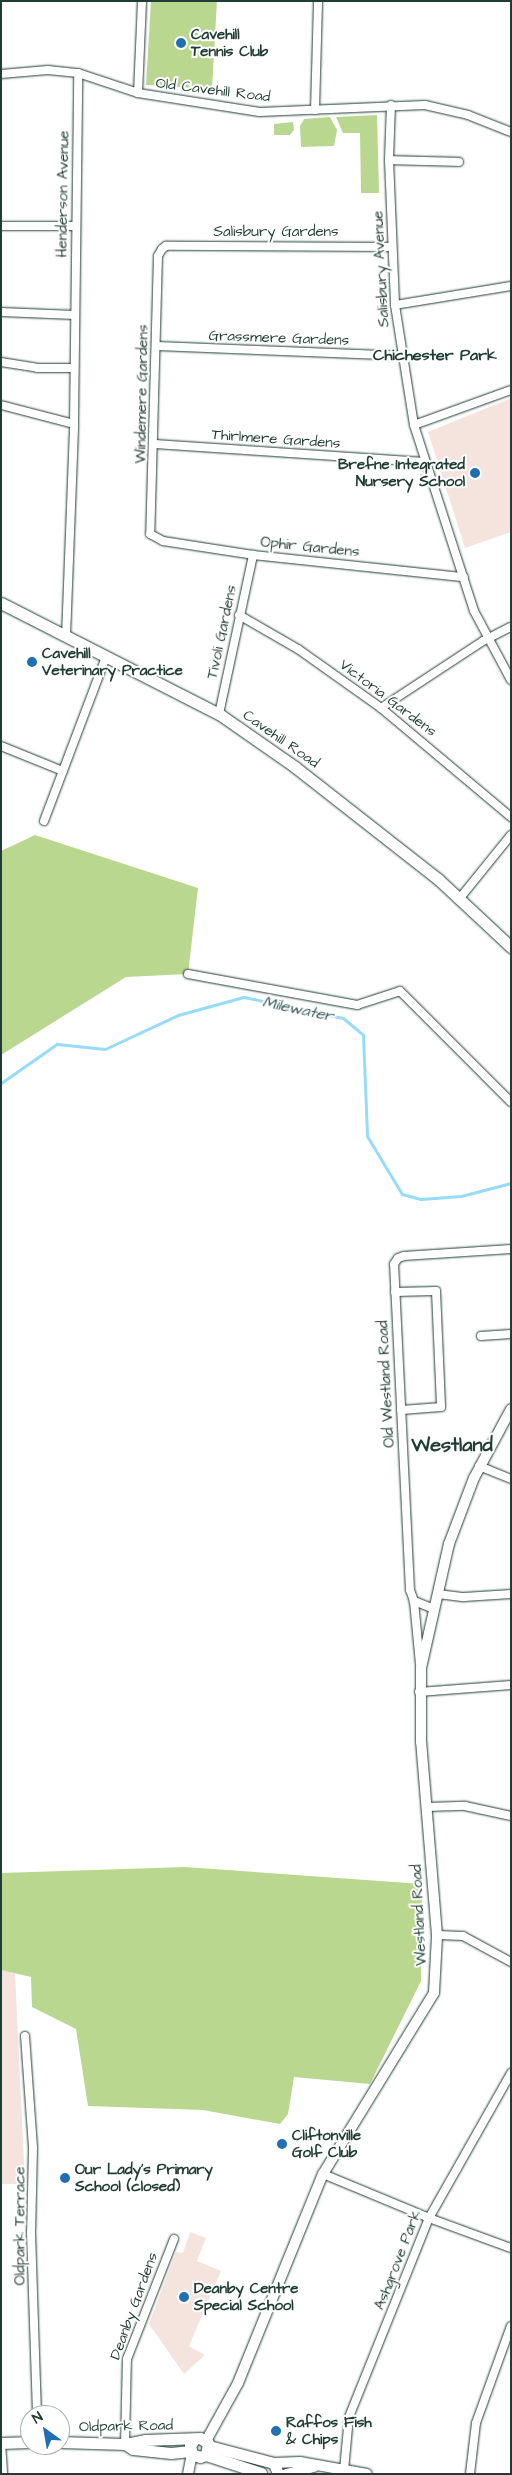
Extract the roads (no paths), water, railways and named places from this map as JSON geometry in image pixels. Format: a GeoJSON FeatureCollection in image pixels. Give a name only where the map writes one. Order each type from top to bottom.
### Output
{"type":"FeatureCollection","features":[{"type":"Feature","properties":{"kind":"main road","name":"Cavehill Road"},"geometry":{"type":"LineString","coordinates":[[2,606],[66,636],[219,714],[295,767],[460,898],[511,947]]}},
{"type":"Feature","properties":{"kind":"main road","name":"Oldpark Road"},"geometry":{"type":"LineString","coordinates":[[70,2442],[125,2444],[145,2440],[199,2448],[261,2474]]}},
{"type":"Feature","properties":{"kind":"main road"},"geometry":{"type":"LineString","coordinates":[[1,2443],[20,2442]]}},
{"type":"Feature","properties":{"kind":"main road"},"geometry":{"type":"LineString","coordinates":[[199,2448],[274,2466]]}},
{"type":"Feature","properties":{"kind":"main road"},"geometry":{"type":"LineString","coordinates":[[261,2474],[262,2467],[274,2466]]}},
{"type":"Feature","properties":{"kind":"street"},"geometry":{"type":"LineString","coordinates":[[138,93],[142,1]]}},
{"type":"Feature","properties":{"kind":"street"},"geometry":{"type":"LineString","coordinates":[[315,110],[318,1]]}},
{"type":"Feature","properties":{"kind":"street","name":"Old Cavehill Road"},"geometry":{"type":"LineString","coordinates":[[1,74],[48,70],[78,73],[138,93],[260,112],[425,106],[468,115],[511,132]]}},
{"type":"Feature","properties":{"kind":"street","name":"Henderson Avenue"},"geometry":{"type":"LineString","coordinates":[[66,636],[74,424],[78,73]]}},
{"type":"Feature","properties":{"kind":"street","name":"Salisbury Avenue"},"geometry":{"type":"LineString","coordinates":[[391,106],[389,160],[395,305],[401,356],[414,425],[424,462],[474,611],[511,680]]}},
{"type":"Feature","properties":{"kind":"street"},"geometry":{"type":"LineString","coordinates":[[389,160],[459,162]]}},
{"type":"Feature","properties":{"kind":"street"},"geometry":{"type":"LineString","coordinates":[[1,226],[76,226]]}},
{"type":"Feature","properties":{"kind":"street","name":"Salisbury Gardens"},"geometry":{"type":"LineString","coordinates":[[162,250],[166,246],[392,246]]}},
{"type":"Feature","properties":{"kind":"street","name":"Windemere Gardens"},"geometry":{"type":"LineString","coordinates":[[156,537],[150,534],[155,444],[158,256],[162,250]]}},
{"type":"Feature","properties":{"kind":"street"},"geometry":{"type":"LineString","coordinates":[[395,305],[511,286]]}},
{"type":"Feature","properties":{"kind":"street"},"geometry":{"type":"LineString","coordinates":[[1,312],[75,315]]}},
{"type":"Feature","properties":{"kind":"street","name":"Grassmere Gardens"},"geometry":{"type":"LineString","coordinates":[[157,346],[401,356]]}},
{"type":"Feature","properties":{"kind":"street"},"geometry":{"type":"LineString","coordinates":[[1,362],[37,368],[74,368]]}},
{"type":"Feature","properties":{"kind":"street"},"geometry":{"type":"LineString","coordinates":[[414,425],[511,390]]}},
{"type":"Feature","properties":{"kind":"street"},"geometry":{"type":"LineString","coordinates":[[1,405],[74,424]]}},
{"type":"Feature","properties":{"kind":"street","name":"Thirlmere Gardens"},"geometry":{"type":"LineString","coordinates":[[155,444],[424,462]]}},
{"type":"Feature","properties":{"kind":"street","name":"Ophir Gardens"},"geometry":{"type":"LineString","coordinates":[[156,537],[163,541],[253,555],[464,577]]}},
{"type":"Feature","properties":{"kind":"street","name":"Tivoli Gardens"},"geometry":{"type":"LineString","coordinates":[[219,714],[253,555]]}},
{"type":"Feature","properties":{"kind":"street","name":"Victoria Gardens"},"geometry":{"type":"LineString","coordinates":[[239,616],[298,649],[381,708],[511,817]]}},
{"type":"Feature","properties":{"kind":"street"},"geometry":{"type":"LineString","coordinates":[[381,708],[511,627]]}},
{"type":"Feature","properties":{"kind":"street"},"geometry":{"type":"LineString","coordinates":[[44,821],[106,657]]}},
{"type":"Feature","properties":{"kind":"street"},"geometry":{"type":"LineString","coordinates":[[1,746],[63,771]]}},
{"type":"Feature","properties":{"kind":"street"},"geometry":{"type":"LineString","coordinates":[[460,898],[511,835]]}},
{"type":"Feature","properties":{"kind":"street"},"geometry":{"type":"LineString","coordinates":[[188,974],[357,1005],[400,991],[511,1102]]}},
{"type":"Feature","properties":{"kind":"street","name":"Old Westland Road"},"geometry":{"type":"LineString","coordinates":[[421,1668],[408,1560],[394,1264],[398,1258],[511,1249]]}},
{"type":"Feature","properties":{"kind":"street"},"geometry":{"type":"LineString","coordinates":[[395,1292],[436,1292],[441,1407],[401,1410]]}},
{"type":"Feature","properties":{"kind":"street"},"geometry":{"type":"LineString","coordinates":[[481,1336],[511,1334]]}},
{"type":"Feature","properties":{"kind":"street","name":"Westland Road"},"geometry":{"type":"LineString","coordinates":[[188,2474],[199,2448],[238,2383],[323,2174],[434,1993],[437,1935],[419,1692],[421,1668],[449,1544],[479,1466],[511,1409]]}},
{"type":"Feature","properties":{"kind":"street"},"geometry":{"type":"LineString","coordinates":[[479,1466],[511,1478]]}},
{"type":"Feature","properties":{"kind":"street"},"geometry":{"type":"LineString","coordinates":[[438,1594],[464,1597],[511,1594]]}},
{"type":"Feature","properties":{"kind":"street"},"geometry":{"type":"LineString","coordinates":[[414,1601],[434,1609]]}},
{"type":"Feature","properties":{"kind":"street"},"geometry":{"type":"LineString","coordinates":[[419,1692],[511,1685]]}},
{"type":"Feature","properties":{"kind":"street"},"geometry":{"type":"LineString","coordinates":[[427,1807],[465,1806],[511,1816]]}},
{"type":"Feature","properties":{"kind":"street"},"geometry":{"type":"LineString","coordinates":[[437,1935],[463,1936],[511,1962]]}},
{"type":"Feature","properties":{"kind":"street","name":"Oldpark Terrace"},"geometry":{"type":"LineString","coordinates":[[25,2036],[34,2148],[31,2233],[37,2405]]}},
{"type":"Feature","properties":{"kind":"street","name":"Ashgrove Park"},"geometry":{"type":"LineString","coordinates":[[344,2470],[350,2417],[429,2218],[511,2072]]}},
{"type":"Feature","properties":{"kind":"street"},"geometry":{"type":"LineString","coordinates":[[323,2174],[429,2218],[511,2248]]}},
{"type":"Feature","properties":{"kind":"street","name":"Deanby Gardens"},"geometry":{"type":"LineString","coordinates":[[125,2444],[124,2375],[127,2359],[174,2239]]}},
{"type":"Feature","properties":{"kind":"street"},"geometry":{"type":"LineString","coordinates":[[470,2474],[476,2423],[511,2326]]}},
{"type":"Feature","properties":{"kind":"street"},"geometry":{"type":"LineString","coordinates":[[1,2443],[3,2474]]}},
{"type":"Feature","properties":{"kind":"street"},"geometry":{"type":"LineString","coordinates":[[274,2466],[286,2461],[368,2474]]}},
{"type":"Feature","properties":{"kind":"street"},"geometry":{"type":"LineString","coordinates":[[286,2474],[318,2467]]}},
{"type":"Feature","properties":{"kind":"waterway","name":"Milewater"},"geometry":{"type":"LineString","coordinates":[[1,1083],[57,1044],[105,1049],[178,1015],[244,997],[343,1018],[363,1035],[367,1136],[402,1194],[421,1199],[461,1196],[511,1183]]}},
{"type":"Feature","properties":{"kind":"place","name":"Cavehill Tennis Club"},"geometry":{"type":"Point","coordinates":[181,43]}},
{"type":"Feature","properties":{"kind":"place","name":"Brefne Integrated Nursery School"},"geometry":{"type":"Point","coordinates":[475,473]}},
{"type":"Feature","properties":{"kind":"place","name":"Cavehill Veterinary Practice"},"geometry":{"type":"Point","coordinates":[32,662]}},
{"type":"Feature","properties":{"kind":"place","name":"Cliftonville Golf Club"},"geometry":{"type":"Point","coordinates":[282,2144]}},
{"type":"Feature","properties":{"kind":"place","name":"Our Lady's Primary School (closed)"},"geometry":{"type":"Point","coordinates":[65,2178]}},
{"type":"Feature","properties":{"kind":"place","name":"Deanby Centre Special School"},"geometry":{"type":"Point","coordinates":[184,2297]}},
{"type":"Feature","properties":{"kind":"place","name":"Raffos Fish & Chips"},"geometry":{"type":"Point","coordinates":[276,2431]}},
{"type":"Feature","properties":{"kind":"district","name":"Chichester Park"},"geometry":{"type":"Point","coordinates":[435,355]}},
{"type":"Feature","properties":{"kind":"district","name":"Westland"},"geometry":{"type":"Point","coordinates":[452,1445]}}]}
